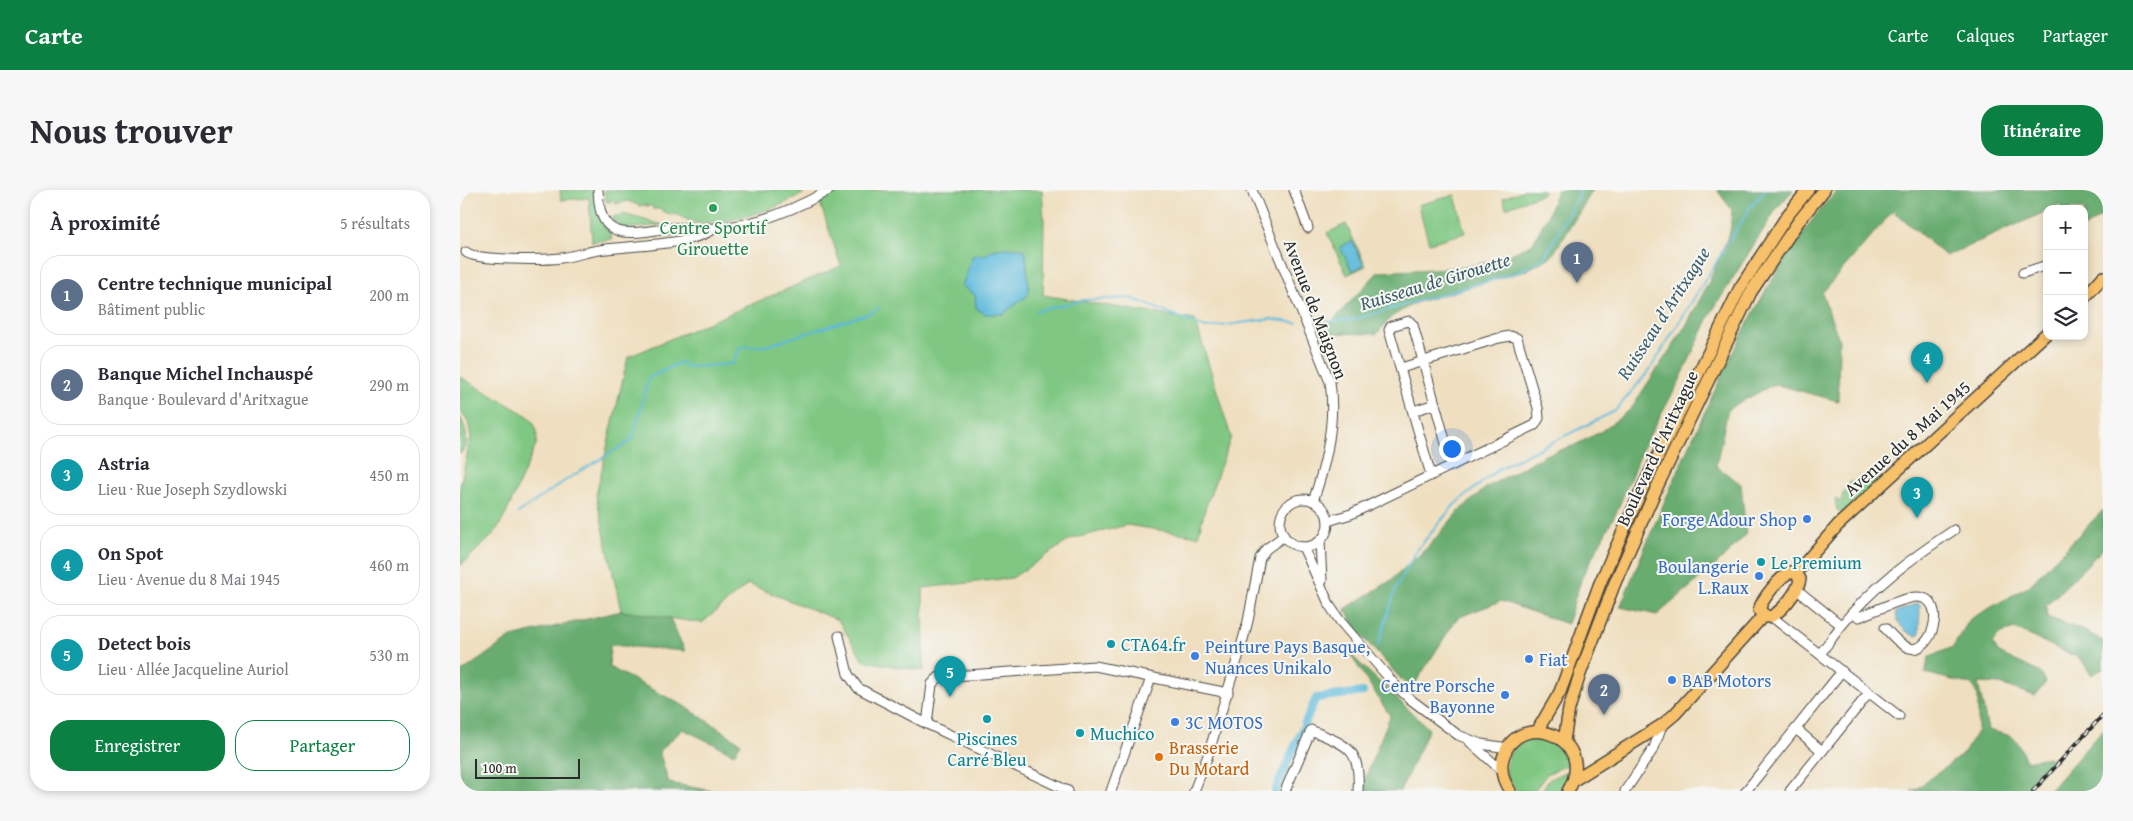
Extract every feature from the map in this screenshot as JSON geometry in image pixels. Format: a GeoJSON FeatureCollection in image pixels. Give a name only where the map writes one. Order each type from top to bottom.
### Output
{"type":"FeatureCollection","features":[{"type":"Feature","properties":{"kind":"main road","name":"Boulevard d'Aritxague"},"geometry":{"type":"LineString","coordinates":[[1539,731],[1560,692],[1600,583],[1644,485],[1740,288],[1787,216],[1808,190]]}},
{"type":"Feature","properties":{"kind":"main road","name":"Boulevard d'Aritxague"},"geometry":{"type":"LineString","coordinates":[[1564,741],[1569,709],[1580,674],[1614,585],[1657,487],[1751,292],[1798,222],[1824,190]]}},
{"type":"Feature","properties":{"kind":"main road"},"geometry":{"type":"LineString","coordinates":[[2087,295],[2103,279]]}},
{"type":"Feature","properties":{"kind":"main road","name":"Avenue du 8 Mai 1945"},"geometry":{"type":"LineString","coordinates":[[1768,616],[1759,610],[1762,602],[1785,574],[1796,573],[1838,525],[2043,337]]}},
{"type":"Feature","properties":{"kind":"main road"},"geometry":{"type":"LineString","coordinates":[[1574,780],[1662,725],[1687,703],[1768,616],[1798,588],[1800,579],[1796,573]]}},
{"type":"Feature","properties":{"kind":"main road"},"geometry":{"type":"LineString","coordinates":[[1510,791],[1503,778],[1502,771],[1502,763],[1508,748],[1523,735],[1539,731],[1556,736],[1564,741],[1574,757],[1574,780],[1568,791]]}},
{"type":"Feature","properties":{"kind":"main road"},"geometry":{"type":"LineString","coordinates":[[1574,757],[1587,761],[1597,759],[1634,742]]}},
{"type":"Feature","properties":{"kind":"street"},"geometry":{"type":"LineString","coordinates":[[598,190],[601,214],[608,225],[616,230],[625,232],[673,228],[742,226],[787,212],[829,190]]}},
{"type":"Feature","properties":{"kind":"street","name":"Avenue de Maignon"},"geometry":{"type":"LineString","coordinates":[[1252,190],[1330,382],[1332,407],[1324,468],[1313,501]]}},
{"type":"Feature","properties":{"kind":"street"},"geometry":{"type":"LineString","coordinates":[[1294,190],[1308,228]]}},
{"type":"Feature","properties":{"kind":"street"},"geometry":{"type":"LineString","coordinates":[[466,252],[468,255],[486,258],[561,258],[599,250],[691,239],[709,233],[716,228]]}},
{"type":"Feature","properties":{"kind":"street"},"geometry":{"type":"LineString","coordinates":[[2023,273],[2043,266]]}},
{"type":"Feature","properties":{"kind":"street"},"geometry":{"type":"LineString","coordinates":[[1430,475],[1389,330],[1391,326],[1408,322],[1413,325],[1452,465]]}},
{"type":"Feature","properties":{"kind":"street"},"geometry":{"type":"LineString","coordinates":[[1328,521],[1351,514],[1535,425],[1539,418],[1521,345],[1517,338],[1510,336],[1401,368]]}},
{"type":"Feature","properties":{"kind":"street"},"geometry":{"type":"LineString","coordinates":[[1413,411],[1435,404]]}},
{"type":"Feature","properties":{"kind":"street"},"geometry":{"type":"LineString","coordinates":[[1300,500],[1313,501],[1323,509],[1328,521],[1328,528],[1320,541],[1303,547],[1292,544],[1284,536],[1280,522],[1286,508],[1300,500]]}},
{"type":"Feature","properties":{"kind":"street"},"geometry":{"type":"LineString","coordinates":[[1820,654],[1842,625],[1892,575],[1954,530]]}},
{"type":"Feature","properties":{"kind":"street"},"geometry":{"type":"LineString","coordinates":[[1194,791],[1228,693],[1248,621],[1260,558],[1266,549],[1284,536]]}},
{"type":"Feature","properties":{"kind":"street"},"geometry":{"type":"LineString","coordinates":[[1320,541],[1320,561],[1324,591]]}},
{"type":"Feature","properties":{"kind":"street"},"geometry":{"type":"LineString","coordinates":[[1303,547],[1340,621],[1394,685],[1410,699],[1466,739],[1502,771]]}},
{"type":"Feature","properties":{"kind":"street"},"geometry":{"type":"LineString","coordinates":[[1798,588],[1801,593],[1842,625]]}},
{"type":"Feature","properties":{"kind":"street"},"geometry":{"type":"LineString","coordinates":[[1853,613],[1859,617],[1914,597],[1927,599],[1932,603],[1935,610],[1933,622],[1928,640],[1921,648],[1905,647],[1885,628]]}},
{"type":"Feature","properties":{"kind":"street"},"geometry":{"type":"LineString","coordinates":[[1768,616],[1899,716]]}},
{"type":"Feature","properties":{"kind":"street"},"geometry":{"type":"LineString","coordinates":[[839,636],[848,674],[858,688],[927,724],[1068,791]]}},
{"type":"Feature","properties":{"kind":"street"},"geometry":{"type":"LineString","coordinates":[[927,724],[932,684],[940,677],[1095,666],[1228,693]]}},
{"type":"Feature","properties":{"kind":"street"},"geometry":{"type":"LineString","coordinates":[[1746,791],[1842,671]]}},
{"type":"Feature","properties":{"kind":"street"},"geometry":{"type":"LineString","coordinates":[[1111,791],[1151,678]]}},
{"type":"Feature","properties":{"kind":"street"},"geometry":{"type":"LineString","coordinates":[[1790,791],[1869,692]]}},
{"type":"Feature","properties":{"kind":"street"},"geometry":{"type":"LineString","coordinates":[[1625,791],[1654,748],[1662,725]]}},
{"type":"Feature","properties":{"kind":"street"},"geometry":{"type":"LineString","coordinates":[[1796,729],[1822,751]]}},
{"type":"Feature","properties":{"kind":"street"},"geometry":{"type":"LineString","coordinates":[[1285,791],[1311,730],[1342,743],[1355,757],[1359,773],[1358,791]]}},
{"type":"Feature","properties":{"kind":"street"},"geometry":{"type":"LineString","coordinates":[[1466,739],[1481,744],[1508,748]]}},
{"type":"Feature","properties":{"kind":"green space"},"geometry":{"type":"Polygon","coordinates":[[[560,190],[595,190],[612,239],[592,242],[589,198],[561,200],[560,190]]]}},
{"type":"Feature","properties":{"kind":"green space","name":"Centre Sportif Girouette"},"geometry":{"type":"Polygon","coordinates":[[[604,190],[808,190],[771,209],[755,214],[722,222],[697,223],[675,214],[671,215],[660,209],[652,209],[653,206],[650,205],[649,207],[640,206],[628,201],[615,204],[614,199],[611,199],[611,202],[606,202],[604,190]]]}},
{"type":"Feature","properties":{"kind":"green space"},"geometry":{"type":"Polygon","coordinates":[[[840,190],[1042,190],[1044,219],[1043,295],[1195,320],[1231,437],[1205,509],[1198,536],[1127,525],[1071,539],[1012,578],[923,588],[924,671],[864,661],[838,620],[748,584],[702,623],[621,611],[596,495],[628,357],[841,266],[820,203],[840,190]]]}},
{"type":"Feature","properties":{"kind":"green space"},"geometry":{"type":"Polygon","coordinates":[[[1524,190],[1543,190],[1544,193],[1506,208],[1503,198],[1524,190]]]}},
{"type":"Feature","properties":{"kind":"green space"},"geometry":{"type":"Polygon","coordinates":[[[1557,190],[1593,190],[1552,256],[1525,271],[1415,303],[1391,317],[1377,334],[1321,333],[1378,272],[1466,267],[1503,258],[1532,244],[1548,215],[1557,190]]]}},
{"type":"Feature","properties":{"kind":"green space"},"geometry":{"type":"Polygon","coordinates":[[[1717,190],[1793,190],[1777,208],[1711,313],[1678,384],[1643,447],[1617,511],[1582,577],[1567,624],[1501,601],[1457,618],[1411,690],[1359,633],[1345,609],[1390,581],[1428,547],[1458,512],[1487,487],[1545,455],[1573,446],[1600,432],[1630,410],[1687,324],[1710,280],[1730,232],[1732,210],[1717,190]]]}},
{"type":"Feature","properties":{"kind":"green space"},"geometry":{"type":"Polygon","coordinates":[[[1837,190],[2103,190],[2103,215],[2088,225],[2088,205],[2043,205],[2043,213],[1946,256],[1893,211],[1822,293],[1839,340],[1838,401],[1774,384],[1728,409],[1716,466],[1741,484],[1746,535],[1717,564],[1657,615],[1620,607],[1685,455],[1749,320],[1798,239],[1837,190]]]}},
{"type":"Feature","properties":{"kind":"green space"},"geometry":{"type":"Polygon","coordinates":[[[1455,195],[1465,233],[1429,243],[1418,205],[1455,195]]]}},
{"type":"Feature","properties":{"kind":"green space"},"geometry":{"type":"Polygon","coordinates":[[[623,214],[663,225],[625,229],[613,225],[613,217],[623,214]]]}},
{"type":"Feature","properties":{"kind":"green space"},"geometry":{"type":"Polygon","coordinates":[[[1346,224],[1366,266],[1347,275],[1327,233],[1346,224]]]}},
{"type":"Feature","properties":{"kind":"green space"},"geometry":{"type":"Polygon","coordinates":[[[460,377],[528,416],[535,426],[537,437],[536,445],[499,526],[492,536],[460,566],[460,486],[471,437],[468,422],[460,411],[460,377]]]}},
{"type":"Feature","properties":{"kind":"green space"},"geometry":{"type":"Polygon","coordinates":[[[460,417],[465,428],[466,448],[460,454],[460,417]]]}},
{"type":"Feature","properties":{"kind":"green space"},"geometry":{"type":"Polygon","coordinates":[[[1876,474],[1880,476],[1878,480],[1863,496],[1842,513],[1837,510],[1835,499],[1841,502],[1843,493],[1850,487],[1849,482],[1876,474]]]}},
{"type":"Feature","properties":{"kind":"green space"},"geometry":{"type":"Polygon","coordinates":[[[2103,510],[2103,549],[2046,606],[2047,617],[2087,632],[2103,641],[2103,669],[2091,675],[2081,659],[2015,629],[2002,633],[1992,643],[1999,653],[2041,673],[2046,682],[2035,696],[2000,684],[1978,683],[1988,730],[2004,734],[2017,741],[2026,761],[2048,757],[2053,761],[2025,791],[1911,791],[1917,789],[1964,753],[1978,730],[1978,696],[1972,685],[1925,673],[1929,657],[1953,647],[1970,619],[2029,586],[2103,510]]]}},
{"type":"Feature","properties":{"kind":"green space"},"geometry":{"type":"Polygon","coordinates":[[[621,611],[670,618],[685,651],[610,645],[609,667],[686,707],[741,743],[734,754],[683,729],[659,751],[669,783],[713,791],[460,791],[460,673],[511,637],[621,611]]]}},
{"type":"Feature","properties":{"kind":"green space"},"geometry":{"type":"Polygon","coordinates":[[[1350,654],[1429,729],[1400,791],[1361,791],[1390,716],[1350,654]]]}},
{"type":"Feature","properties":{"kind":"green space"},"geometry":{"type":"Polygon","coordinates":[[[2103,729],[2103,791],[2049,791],[2103,729]]]}},
{"type":"Feature","properties":{"kind":"green space"},"geometry":{"type":"Polygon","coordinates":[[[1531,736],[1551,738],[1567,755],[1569,764],[1547,774],[1534,791],[1518,791],[1511,784],[1507,776],[1507,760],[1516,746],[1531,736]]]}},
{"type":"Feature","properties":{"kind":"green space"},"geometry":{"type":"Polygon","coordinates":[[[1569,770],[1568,778],[1559,791],[1541,791],[1550,779],[1569,770]]]}},
{"type":"Feature","properties":{"kind":"water"},"geometry":{"type":"Polygon","coordinates":[[[1352,241],[1364,265],[1352,271],[1340,247],[1352,241]]]}},
{"type":"Feature","properties":{"kind":"water"},"geometry":{"type":"Polygon","coordinates":[[[996,249],[1024,249],[1026,254],[1029,292],[1027,296],[1003,314],[985,314],[976,308],[975,295],[962,286],[972,257],[976,254],[985,255],[996,249]]]}},
{"type":"Feature","properties":{"kind":"water"},"geometry":{"type":"Polygon","coordinates":[[[1918,603],[1920,606],[1919,635],[1916,636],[1908,633],[1902,627],[1896,612],[1918,603]]]}},
{"type":"Feature","properties":{"kind":"waterway","name":"Ruisseau de Girouette"},"geometry":{"type":"LineString","coordinates":[[1315,322],[1352,320],[1516,273],[1545,257],[1581,190]]}},
{"type":"Feature","properties":{"kind":"waterway","name":"Ruisseau d'Aritxague"},"geometry":{"type":"LineString","coordinates":[[1378,646],[1395,590],[1417,550],[1454,505],[1500,468],[1615,411],[1649,371],[1751,206],[1765,190]]}},
{"type":"Feature","properties":{"kind":"waterway","name":"Ruisseau de Girouette"},"geometry":{"type":"LineString","coordinates":[[1036,311],[1084,300],[1131,298],[1206,328],[1270,319],[1297,323]]}},
{"type":"Feature","properties":{"kind":"waterway","name":"Ruisseau de Girouette"},"geometry":{"type":"LineString","coordinates":[[518,513],[569,478],[632,440],[649,378],[681,362],[687,367],[733,364],[740,347],[766,346],[870,313],[879,308]]}},
{"type":"Feature","properties":{"kind":"waterway","name":"Ruisseau d'Aritxague"},"geometry":{"type":"LineString","coordinates":[[1275,791],[1316,698],[1363,692]]}},
{"type":"Feature","properties":{"kind":"railway"},"geometry":{"type":"LineString","coordinates":[[2033,791],[2103,715]]}},
{"type":"Feature","properties":{"kind":"place","name":"Centre Sportif Girouette"},"geometry":{"type":"Point","coordinates":[713,208]}},
{"type":"Feature","properties":{"kind":"place","name":"Centre technique municipal"},"geometry":{"type":"Point","coordinates":[1577,283]}},
{"type":"Feature","properties":{"kind":"place","name":"On Spot"},"geometry":{"type":"Point","coordinates":[1927,383]}},
{"type":"Feature","properties":{"kind":"place","name":"Astria"},"geometry":{"type":"Point","coordinates":[1917,518]}},
{"type":"Feature","properties":{"kind":"place","name":"Forge Adour Shop"},"geometry":{"type":"Point","coordinates":[1807,519]}},
{"type":"Feature","properties":{"kind":"place","name":"Le Premium"},"geometry":{"type":"Point","coordinates":[1761,562]}},
{"type":"Feature","properties":{"kind":"place","name":"Boulangerie L.Raux"},"geometry":{"type":"Point","coordinates":[1759,576]}},
{"type":"Feature","properties":{"kind":"place","name":"CTA64.fr"},"geometry":{"type":"Point","coordinates":[1111,644]}},
{"type":"Feature","properties":{"kind":"place","name":"Peinture Pays Basque, Nuances Unikalo"},"geometry":{"type":"Point","coordinates":[1195,656]}},
{"type":"Feature","properties":{"kind":"place","name":"Fiat"},"geometry":{"type":"Point","coordinates":[1529,659]}},
{"type":"Feature","properties":{"kind":"place","name":"BAB Motors"},"geometry":{"type":"Point","coordinates":[1672,680]}},
{"type":"Feature","properties":{"kind":"place","name":"Centre Porsche Bayonne"},"geometry":{"type":"Point","coordinates":[1505,695]}},
{"type":"Feature","properties":{"kind":"place","name":"Detect bois"},"geometry":{"type":"Point","coordinates":[950,697]}},
{"type":"Feature","properties":{"kind":"place","name":"Banque Michel Inchauspé"},"geometry":{"type":"Point","coordinates":[1604,715]}},
{"type":"Feature","properties":{"kind":"place","name":"Piscines Carré Bleu"},"geometry":{"type":"Point","coordinates":[987,719]}},
{"type":"Feature","properties":{"kind":"place","name":"3C MOTOS"},"geometry":{"type":"Point","coordinates":[1175,722]}},
{"type":"Feature","properties":{"kind":"place","name":"Muchico"},"geometry":{"type":"Point","coordinates":[1080,733]}},
{"type":"Feature","properties":{"kind":"place","name":"Brasserie Du Motard"},"geometry":{"type":"Point","coordinates":[1159,757]}}]}
